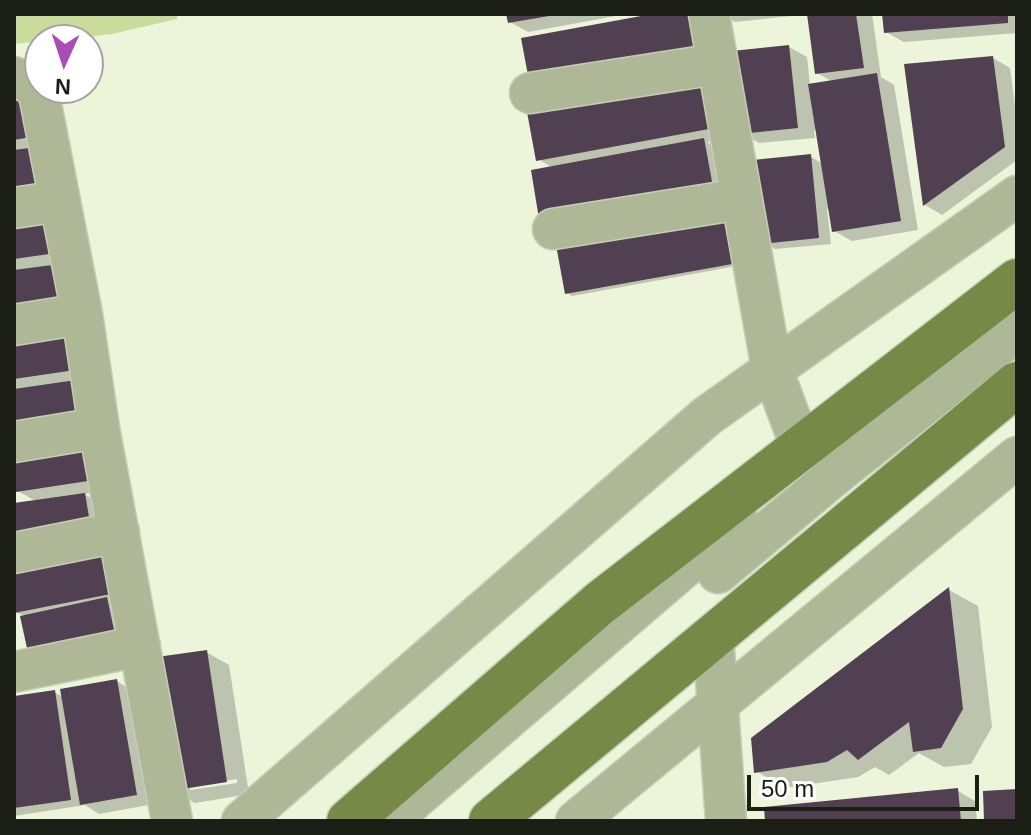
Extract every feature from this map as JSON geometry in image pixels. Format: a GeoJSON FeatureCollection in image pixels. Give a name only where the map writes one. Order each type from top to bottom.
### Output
{"type":"FeatureCollection","features":[{"type":"Feature","properties":{"kind":"main road"},"geometry":{"type":"LineString","coordinates":[[349,821],[600,603],[1017,281]]}},
{"type":"Feature","properties":{"kind":"main road"},"geometry":{"type":"LineString","coordinates":[[491,821],[1017,384]]}},
{"type":"Feature","properties":{"kind":"street"},"geometry":{"type":"LineString","coordinates":[[709,14],[772,369],[801,447]]}},
{"type":"Feature","properties":{"kind":"street"},"geometry":{"type":"LineString","coordinates":[[530,93],[717,64]]}},
{"type":"Feature","properties":{"kind":"street"},"geometry":{"type":"LineString","coordinates":[[14,77],[31,83],[39,94],[82,314],[99,428],[172,821]]}},
{"type":"Feature","properties":{"kind":"street"},"geometry":{"type":"LineString","coordinates":[[242,821],[707,416],[1017,196]]}},
{"type":"Feature","properties":{"kind":"street"},"geometry":{"type":"LineString","coordinates":[[553,229],[741,199]]}},
{"type":"Feature","properties":{"kind":"street"},"geometry":{"type":"LineString","coordinates":[[14,208],[60,201]]}},
{"type":"Feature","properties":{"kind":"street"},"geometry":{"type":"LineString","coordinates":[[389,821],[767,497],[1017,305]]}},
{"type":"Feature","properties":{"kind":"street"},"geometry":{"type":"LineString","coordinates":[[14,325],[82,314]]}},
{"type":"Feature","properties":{"kind":"street"},"geometry":{"type":"LineString","coordinates":[[429,821],[622,653],[1017,331]]}},
{"type":"Feature","properties":{"kind":"street"},"geometry":{"type":"LineString","coordinates":[[14,442],[99,428]]}},
{"type":"Feature","properties":{"kind":"street"},"geometry":{"type":"LineString","coordinates":[[576,821],[1017,457]]}},
{"type":"Feature","properties":{"kind":"street"},"geometry":{"type":"LineString","coordinates":[[14,553],[119,532]]}},
{"type":"Feature","properties":{"kind":"street"},"geometry":{"type":"LineString","coordinates":[[713,636],[726,821]]}},
{"type":"Feature","properties":{"kind":"street"},"geometry":{"type":"LineString","coordinates":[[14,672],[140,646]]}},
{"type":"Feature","properties":{"kind":"green space"},"geometry":{"type":"Polygon","coordinates":[[[14,14],[177,14],[177,19],[104,35],[104,24],[24,24],[24,43],[14,44],[14,14]]]}},
{"type":"Feature","properties":{"kind":"building"},"geometry":{"type":"Polygon","coordinates":[[[506,14],[549,14],[549,16],[508,23],[506,14]]]}},
{"type":"Feature","properties":{"kind":"building"},"geometry":{"type":"Polygon","coordinates":[[[652,14],[696,14],[703,55],[530,86],[521,38],[652,14]]]}},
{"type":"Feature","properties":{"kind":"building"},"geometry":{"type":"Polygon","coordinates":[[[807,14],[856,14],[864,68],[815,74],[807,14]]]}},
{"type":"Feature","properties":{"kind":"building"},"geometry":{"type":"Polygon","coordinates":[[[882,14],[1008,14],[1008,23],[884,33],[882,14]]]}},
{"type":"Feature","properties":{"kind":"building"},"geometry":{"type":"Polygon","coordinates":[[[789,45],[798,128],[740,134],[732,51],[789,45]]]}},
{"type":"Feature","properties":{"kind":"building"},"geometry":{"type":"Polygon","coordinates":[[[993,56],[1005,147],[923,206],[904,64],[993,56]]]}},
{"type":"Feature","properties":{"kind":"building"},"geometry":{"type":"Polygon","coordinates":[[[877,73],[901,221],[832,232],[808,84],[877,73]]]}},
{"type":"Feature","properties":{"kind":"building"},"geometry":{"type":"Polygon","coordinates":[[[700,81],[709,129],[536,161],[527,112],[700,81]]]}},
{"type":"Feature","properties":{"kind":"building"},"geometry":{"type":"Polygon","coordinates":[[[24,100],[31,137],[14,140],[14,101],[24,100]]]}},
{"type":"Feature","properties":{"kind":"building"},"geometry":{"type":"Polygon","coordinates":[[[704,138],[713,187],[539,219],[531,170],[704,138]]]}},
{"type":"Feature","properties":{"kind":"building"},"geometry":{"type":"Polygon","coordinates":[[[37,147],[43,184],[14,189],[14,150],[37,147]]]}},
{"type":"Feature","properties":{"kind":"building"},"geometry":{"type":"Polygon","coordinates":[[[811,154],[819,238],[761,244],[753,160],[811,154]]]}},
{"type":"Feature","properties":{"kind":"building"},"geometry":{"type":"Polygon","coordinates":[[[729,214],[738,263],[565,294],[556,245],[729,214]]]}},
{"type":"Feature","properties":{"kind":"building"},"geometry":{"type":"Polygon","coordinates":[[[51,215],[56,253],[14,259],[14,221],[51,215]]]}},
{"type":"Feature","properties":{"kind":"building"},"geometry":{"type":"Polygon","coordinates":[[[60,264],[65,301],[14,309],[14,270],[60,264]]]}},
{"type":"Feature","properties":{"kind":"building"},"geometry":{"type":"Polygon","coordinates":[[[76,331],[82,369],[14,379],[14,340],[76,331]]]}},
{"type":"Feature","properties":{"kind":"building"},"geometry":{"type":"Polygon","coordinates":[[[83,379],[88,416],[14,427],[14,389],[83,379]]]}},
{"type":"Feature","properties":{"kind":"building"},"geometry":{"type":"Polygon","coordinates":[[[95,442],[101,479],[16,492],[14,455],[95,442]]]}},
{"type":"Feature","properties":{"kind":"building"},"geometry":{"type":"Polygon","coordinates":[[[85,493],[91,529],[14,541],[14,503],[85,493]]]}},
{"type":"Feature","properties":{"kind":"building"},"geometry":{"type":"Polygon","coordinates":[[[102,548],[111,594],[14,613],[14,565],[102,548]]]}},
{"type":"Feature","properties":{"kind":"building"},"geometry":{"type":"Polygon","coordinates":[[[949,587],[963,709],[941,748],[913,752],[909,722],[858,760],[847,750],[827,762],[754,773],[751,738],[949,587]]]}},
{"type":"Feature","properties":{"kind":"building"},"geometry":{"type":"Polygon","coordinates":[[[107,597],[117,644],[30,662],[20,616],[107,597]]]}},
{"type":"Feature","properties":{"kind":"building"},"geometry":{"type":"Polygon","coordinates":[[[207,650],[227,782],[170,791],[150,658],[207,650]]]}},
{"type":"Feature","properties":{"kind":"building"},"geometry":{"type":"Polygon","coordinates":[[[117,679],[137,795],[80,805],[60,689],[117,679]]]}},
{"type":"Feature","properties":{"kind":"building"},"geometry":{"type":"Polygon","coordinates":[[[55,690],[71,800],[14,808],[14,696],[55,690]]]}},
{"type":"Feature","properties":{"kind":"building"},"geometry":{"type":"Polygon","coordinates":[[[958,788],[961,821],[765,821],[764,807],[958,788]]]}},
{"type":"Feature","properties":{"kind":"building"},"geometry":{"type":"Polygon","coordinates":[[[1017,789],[1017,821],[984,821],[983,791],[1017,789]]]}}]}
